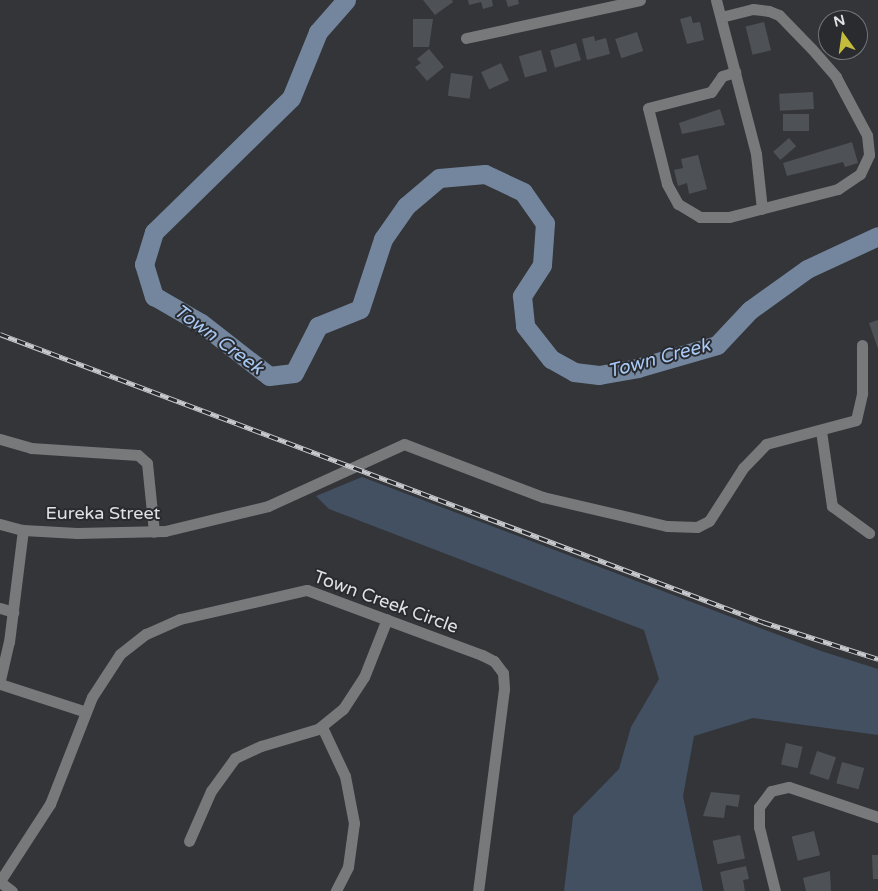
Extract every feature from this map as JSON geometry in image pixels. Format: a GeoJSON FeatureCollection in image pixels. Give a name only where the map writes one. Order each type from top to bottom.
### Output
{"type":"FeatureCollection","features":[{"type":"Feature","properties":{"kind":"street"},"geometry":{"type":"LineString","coordinates":[[466,38],[640,0]]}},
{"type":"Feature","properties":{"kind":"street"},"geometry":{"type":"LineString","coordinates":[[716,0],[756,154],[762,209]]}},
{"type":"Feature","properties":{"kind":"street"},"geometry":{"type":"LineString","coordinates":[[721,17],[762,9],[779,15],[836,78],[869,143],[866,165],[846,186],[762,209],[715,218],[700,217],[678,204],[667,184],[648,108],[711,92],[722,76],[735,72]]}},
{"type":"Feature","properties":{"kind":"street","name":"Eureka Street"},"geometry":{"type":"LineString","coordinates":[[0,524],[23,530],[154,532],[236,515],[298,494],[404,444],[543,497],[667,526],[697,527],[709,521],[743,468],[766,444],[821,431],[856,420],[862,393],[862,345]]}},
{"type":"Feature","properties":{"kind":"street"},"geometry":{"type":"LineString","coordinates":[[821,431],[832,506],[869,533]]}},
{"type":"Feature","properties":{"kind":"street"},"geometry":{"type":"LineString","coordinates":[[0,438],[31,448],[138,455],[147,463],[154,532]]}},
{"type":"Feature","properties":{"kind":"street"},"geometry":{"type":"LineString","coordinates":[[0,680],[13,612],[23,530]]}},
{"type":"Feature","properties":{"kind":"street","name":"Town Creek Circle"},"geometry":{"type":"LineString","coordinates":[[12,891],[0,881],[59,786],[86,712],[100,683],[120,654],[146,634],[180,619],[300,590],[490,658],[503,673],[504,689],[478,891]]}},
{"type":"Feature","properties":{"kind":"street"},"geometry":{"type":"LineString","coordinates":[[0,608],[13,612]]}},
{"type":"Feature","properties":{"kind":"street"},"geometry":{"type":"LineString","coordinates":[[189,841],[211,791],[235,758],[322,727],[358,689],[387,620]]}},
{"type":"Feature","properties":{"kind":"street"},"geometry":{"type":"LineString","coordinates":[[0,684],[86,712]]}},
{"type":"Feature","properties":{"kind":"street"},"geometry":{"type":"LineString","coordinates":[[322,727],[345,776],[354,822],[348,868],[336,891]]}},
{"type":"Feature","properties":{"kind":"street"},"geometry":{"type":"LineString","coordinates":[[775,891],[759,827],[759,807],[771,791],[789,787],[878,817]]}},
{"type":"Feature","properties":{"kind":"shaded area"},"geometry":{"type":"Polygon","coordinates":[[[362,477],[821,651],[878,669],[878,735],[753,718],[694,736],[683,796],[703,891],[564,891],[573,816],[619,769],[631,727],[659,679],[644,630],[329,509],[316,496],[362,477]]]}},
{"type":"Feature","properties":{"kind":"building"},"geometry":{"type":"Polygon","coordinates":[[[423,0],[452,0],[453,2],[435,15],[423,0]]]}},
{"type":"Feature","properties":{"kind":"building"},"geometry":{"type":"Polygon","coordinates":[[[468,0],[492,0],[493,6],[483,9],[481,2],[469,5],[468,0]]]}},
{"type":"Feature","properties":{"kind":"building"},"geometry":{"type":"Polygon","coordinates":[[[506,0],[518,0],[519,4],[508,7],[506,0]]]}},
{"type":"Feature","properties":{"kind":"building"},"geometry":{"type":"Polygon","coordinates":[[[691,16],[693,23],[700,22],[704,40],[687,44],[680,19],[691,16]]]}},
{"type":"Feature","properties":{"kind":"building"},"geometry":{"type":"Polygon","coordinates":[[[413,19],[433,19],[429,47],[413,47],[413,19]]]}},
{"type":"Feature","properties":{"kind":"building"},"geometry":{"type":"Polygon","coordinates":[[[764,22],[771,50],[753,55],[746,27],[764,22]]]}},
{"type":"Feature","properties":{"kind":"building"},"geometry":{"type":"Polygon","coordinates":[[[637,32],[643,51],[621,58],[615,39],[637,32]]]}},
{"type":"Feature","properties":{"kind":"building"},"geometry":{"type":"Polygon","coordinates":[[[594,36],[595,41],[606,38],[610,54],[587,60],[582,39],[594,36]]]}},
{"type":"Feature","properties":{"kind":"building"},"geometry":{"type":"Polygon","coordinates":[[[576,43],[581,60],[555,68],[550,50],[576,43]]]}},
{"type":"Feature","properties":{"kind":"building"},"geometry":{"type":"Polygon","coordinates":[[[429,49],[444,67],[427,81],[415,67],[421,63],[417,59],[429,49]]]}},
{"type":"Feature","properties":{"kind":"building"},"geometry":{"type":"Polygon","coordinates":[[[541,50],[547,71],[525,77],[519,56],[541,50]]]}},
{"type":"Feature","properties":{"kind":"building"},"geometry":{"type":"Polygon","coordinates":[[[501,63],[509,80],[489,90],[481,72],[501,63]]]}},
{"type":"Feature","properties":{"kind":"building"},"geometry":{"type":"Polygon","coordinates":[[[451,73],[473,76],[470,99],[448,96],[451,73]]]}},
{"type":"Feature","properties":{"kind":"building"},"geometry":{"type":"Polygon","coordinates":[[[813,92],[814,109],[780,111],[779,94],[813,92]]]}},
{"type":"Feature","properties":{"kind":"building"},"geometry":{"type":"Polygon","coordinates":[[[720,109],[725,125],[682,134],[679,123],[720,109]]]}},
{"type":"Feature","properties":{"kind":"building"},"geometry":{"type":"Polygon","coordinates":[[[783,114],[809,114],[809,131],[783,131],[783,114]]]}},
{"type":"Feature","properties":{"kind":"building"},"geometry":{"type":"Polygon","coordinates":[[[789,138],[796,146],[780,160],[773,152],[789,138]]]}},
{"type":"Feature","properties":{"kind":"building"},"geometry":{"type":"Polygon","coordinates":[[[852,142],[858,163],[845,167],[843,162],[787,176],[783,163],[852,142]]]}},
{"type":"Feature","properties":{"kind":"building"},"geometry":{"type":"Polygon","coordinates":[[[698,155],[707,189],[689,194],[687,183],[678,186],[674,170],[683,168],[681,159],[698,155]]]}},
{"type":"Feature","properties":{"kind":"building"},"geometry":{"type":"Polygon","coordinates":[[[878,320],[878,349],[869,323],[878,320]]]}},
{"type":"Feature","properties":{"kind":"building"},"geometry":{"type":"Polygon","coordinates":[[[786,743],[803,747],[798,768],[781,764],[786,743]]]}},
{"type":"Feature","properties":{"kind":"building"},"geometry":{"type":"Polygon","coordinates":[[[817,751],[836,757],[829,780],[810,774],[817,751]]]}},
{"type":"Feature","properties":{"kind":"building"},"geometry":{"type":"Polygon","coordinates":[[[842,762],[864,768],[859,789],[836,783],[842,762]]]}},
{"type":"Feature","properties":{"kind":"building"},"geometry":{"type":"Polygon","coordinates":[[[711,792],[740,795],[738,807],[726,805],[724,818],[703,816],[711,792]]]}},
{"type":"Feature","properties":{"kind":"building"},"geometry":{"type":"Polygon","coordinates":[[[814,831],[820,855],[798,861],[792,837],[814,831]]]}},
{"type":"Feature","properties":{"kind":"building"},"geometry":{"type":"Polygon","coordinates":[[[740,835],[745,858],[718,864],[713,841],[740,835]]]}},
{"type":"Feature","properties":{"kind":"building"},"geometry":{"type":"Polygon","coordinates":[[[872,855],[878,855],[878,879],[873,879],[872,855]]]}},
{"type":"Feature","properties":{"kind":"building"},"geometry":{"type":"Polygon","coordinates":[[[746,866],[749,879],[743,880],[745,891],[724,891],[720,872],[746,866]]]}},
{"type":"Feature","properties":{"kind":"building"},"geometry":{"type":"Polygon","coordinates":[[[830,871],[831,891],[806,891],[803,878],[830,871]]]}},
{"type":"Feature","properties":{"kind":"waterway","name":"Town Creek"},"geometry":{"type":"LineString","coordinates":[[346,0],[318,32],[291,98],[154,232],[144,264],[154,296],[201,323],[269,376],[294,373],[318,326],[360,309],[383,239],[406,206],[439,178],[485,174],[523,192],[545,223],[542,265],[522,296],[525,326],[551,359],[574,372],[599,375],[637,368],[717,345],[750,310],[807,269],[878,236]]}},
{"type":"Feature","properties":{"kind":"railway"},"geometry":{"type":"LineString","coordinates":[[0,334],[763,622],[878,659]]}}]}
